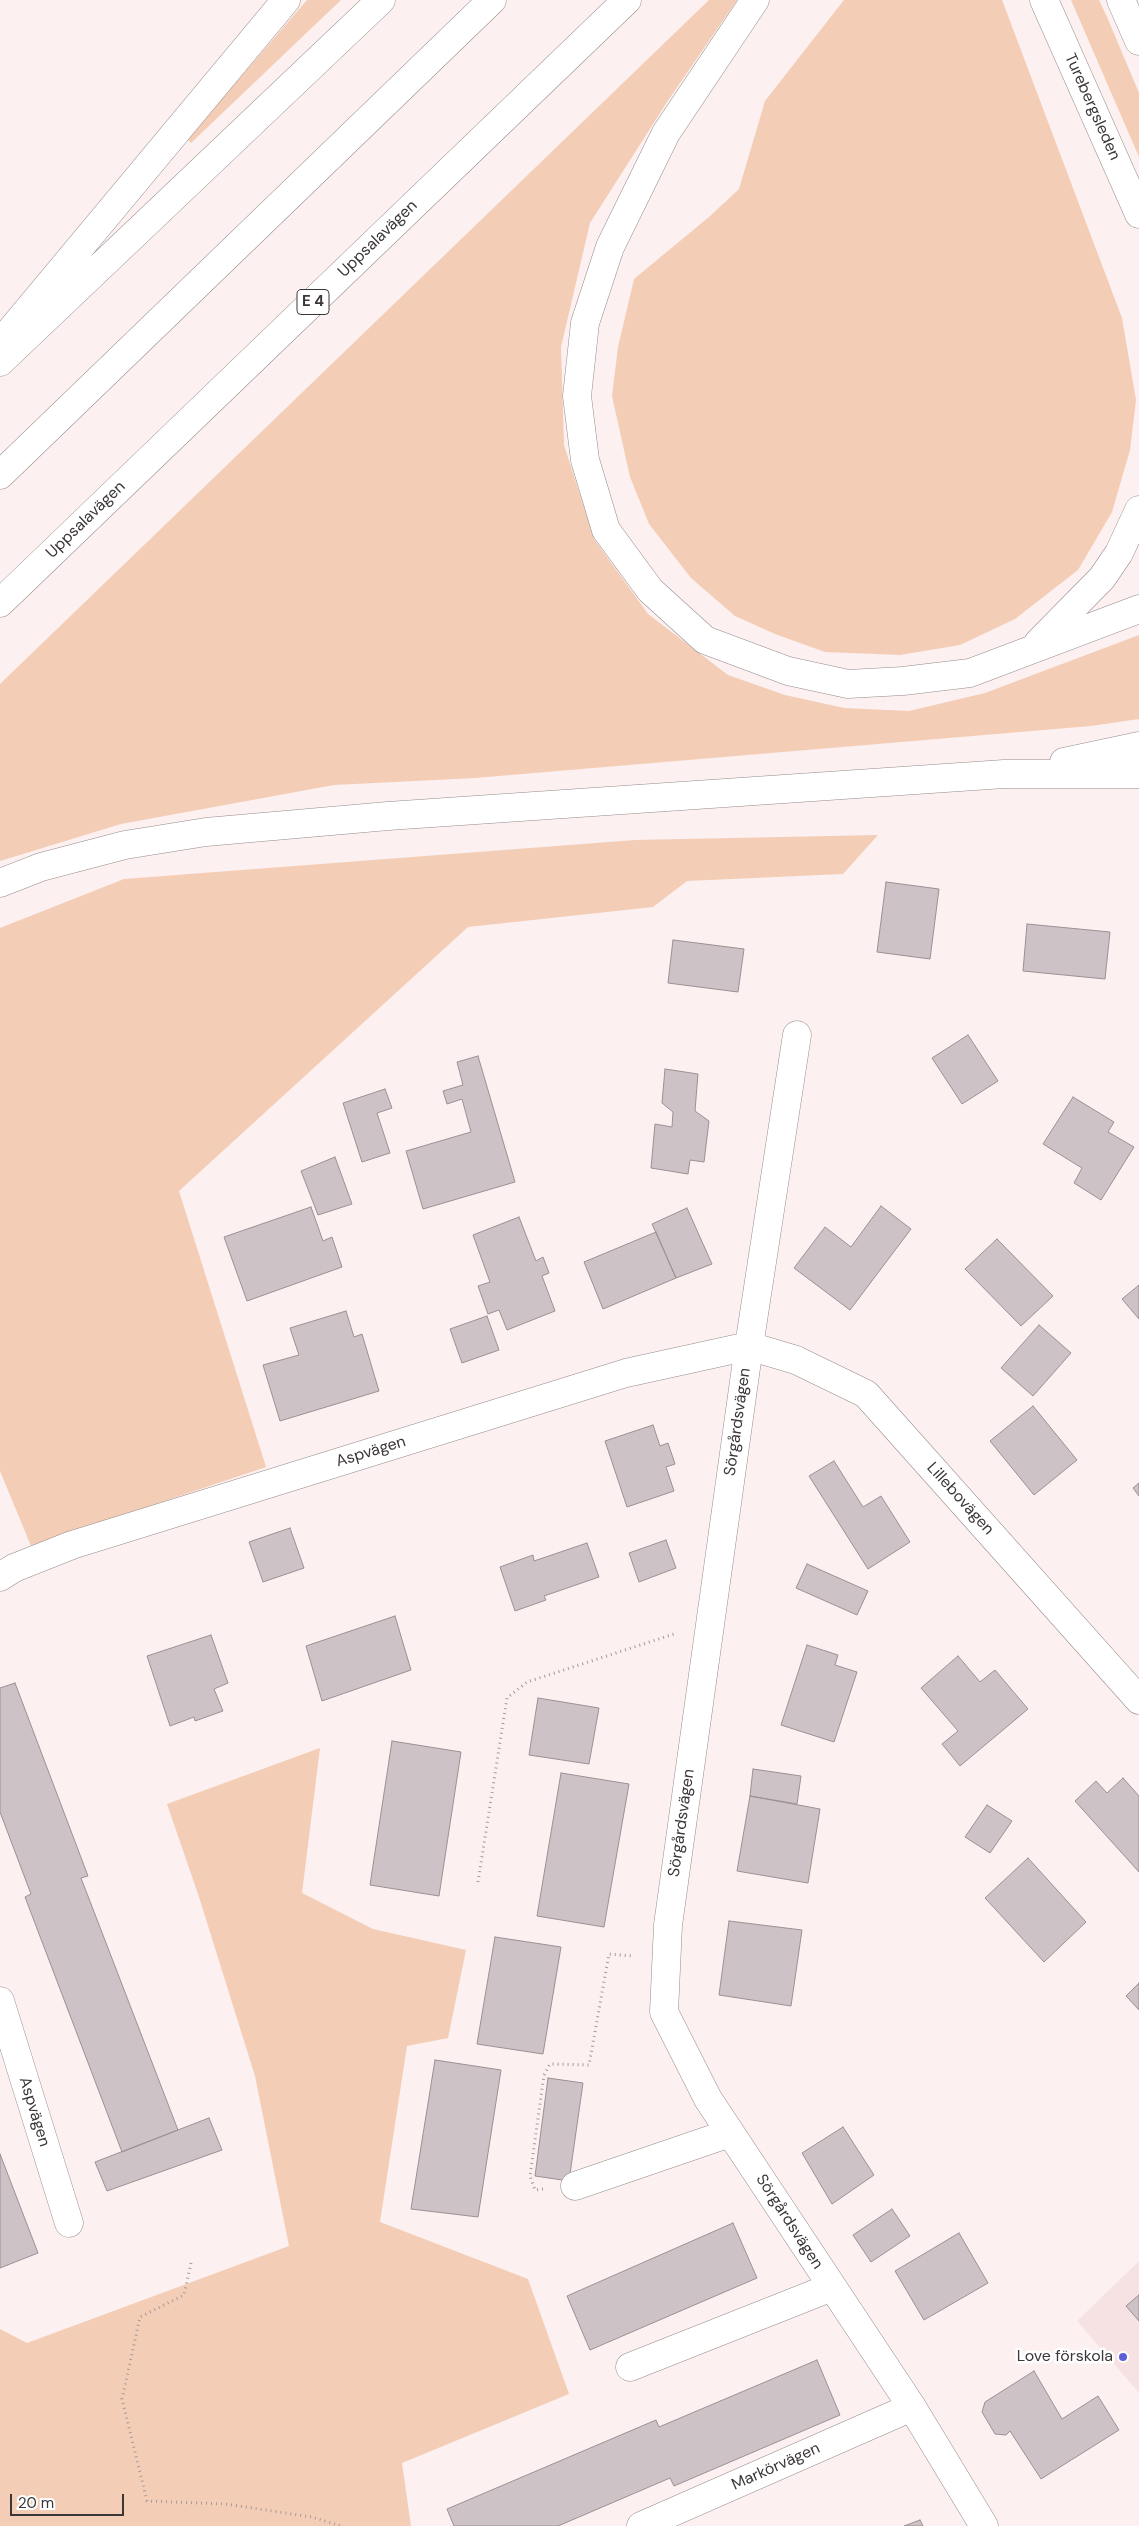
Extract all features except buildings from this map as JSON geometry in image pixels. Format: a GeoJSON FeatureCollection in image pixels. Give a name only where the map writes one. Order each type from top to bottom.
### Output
{"type":"FeatureCollection","features":[{"type":"Feature","properties":{"kind":"main road"},"geometry":{"type":"LineString","coordinates":[[0,343],[286,0]]}},
{"type":"Feature","properties":{"kind":"main road"},"geometry":{"type":"LineString","coordinates":[[0,362],[381,0]]}},
{"type":"Feature","properties":{"kind":"main road"},"geometry":{"type":"LineString","coordinates":[[0,475],[492,0]]}},
{"type":"Feature","properties":{"kind":"main road","name":"Uppsalavägen"},"geometry":{"type":"LineString","coordinates":[[0,604],[627,0]]}},
{"type":"Feature","properties":{"kind":"main road"},"geometry":{"type":"LineString","coordinates":[[756,0],[666,133],[610,247],[585,323],[577,396],[585,460],[606,530],[650,590],[705,640],[788,671],[848,684],[903,681],[970,673],[1139,609]]}},
{"type":"Feature","properties":{"kind":"main road","name":"Turebergsleden"},"geometry":{"type":"LineString","coordinates":[[1044,0],[1139,214]]}},
{"type":"Feature","properties":{"kind":"main road"},"geometry":{"type":"LineString","coordinates":[[1121,0],[1139,41]]}},
{"type":"Feature","properties":{"kind":"main road"},"geometry":{"type":"LineString","coordinates":[[1031,650],[1102,578],[1119,553],[1139,510]]}},
{"type":"Feature","properties":{"kind":"main road"},"geometry":{"type":"LineString","coordinates":[[1004,774],[1139,746]]}},
{"type":"Feature","properties":{"kind":"main road"},"geometry":{"type":"LineString","coordinates":[[0,883],[41,867],[125,846],[206,832],[398,815],[1004,774],[1139,774]]}},
{"type":"Feature","properties":{"kind":"main road","name":"Sörgårdsvägen"},"geometry":{"type":"LineString","coordinates":[[797,1035],[749,1346],[668,1925],[664,2012],[708,2100],[912,2407],[984,2526]]}},
{"type":"Feature","properties":{"kind":"main road","name":"Aspvägen"},"geometry":{"type":"LineString","coordinates":[[5,1567],[626,1373],[749,1346]]}},
{"type":"Feature","properties":{"kind":"main road","name":"Lillebovägen"},"geometry":{"type":"LineString","coordinates":[[749,1346],[796,1360],[866,1394],[1139,1700]]}},
{"type":"Feature","properties":{"kind":"main road","name":"Aspvägen"},"geometry":{"type":"LineString","coordinates":[[0,2000],[69,2223]]}},
{"type":"Feature","properties":{"kind":"main road"},"geometry":{"type":"LineString","coordinates":[[575,2186],[730,2133]]}},
{"type":"Feature","properties":{"kind":"main road"},"geometry":{"type":"LineString","coordinates":[[630,2367],[832,2287]]}},
{"type":"Feature","properties":{"kind":"main road","name":"Markörvägen"},"geometry":{"type":"LineString","coordinates":[[641,2526],[912,2407]]}},
{"type":"Feature","properties":{"kind":"path"},"geometry":{"type":"LineString","coordinates":[[478,1882],[508,1698],[527,1682],[576,1664],[669,1636],[709,1627]]}},
{"type":"Feature","properties":{"kind":"path"},"geometry":{"type":"LineString","coordinates":[[575,2186],[535,2190],[530,2176],[544,2074],[550,2064],[589,2065],[609,1954],[666,1959]]}},
{"type":"Feature","properties":{"kind":"path"},"geometry":{"type":"LineString","coordinates":[[191,2263],[184,2295],[140,2317],[122,2399],[147,2500],[226,2504],[312,2517],[342,2526]]}},
{"type":"Feature","properties":{"kind":"shaded area"},"geometry":{"type":"Polygon","coordinates":[[[307,0],[341,0],[191,143],[187,139],[307,0]]]}},
{"type":"Feature","properties":{"kind":"shaded area"},"geometry":{"type":"Polygon","coordinates":[[[709,0],[737,0],[667,102],[590,223],[561,347],[564,445],[594,539],[648,614],[728,675],[785,695],[844,708],[909,711],[985,693],[1139,635],[1139,719],[1091,726],[475,778],[334,785],[121,824],[0,861],[0,684],[709,0]]]}},
{"type":"Feature","properties":{"kind":"shaded area"},"geometry":{"type":"Polygon","coordinates":[[[844,0],[1002,0],[1122,318],[1136,400],[1130,450],[1112,512],[1078,570],[1015,619],[960,645],[900,655],[825,652],[775,634],[735,616],[691,578],[649,524],[630,477],[612,396],[618,347],[634,279],[709,217],[739,189],[765,101],[844,0]]]}},
{"type":"Feature","properties":{"kind":"shaded area"},"geometry":{"type":"Polygon","coordinates":[[[1071,0],[1099,0],[1107,17],[1139,93],[1139,157],[1071,0]]]}},
{"type":"Feature","properties":{"kind":"shaded area"},"geometry":{"type":"Polygon","coordinates":[[[878,835],[843,874],[687,881],[653,907],[468,927],[179,1191],[266,1467],[31,1546],[0,1471],[0,928],[124,879],[635,840],[878,835]]]}},
{"type":"Feature","properties":{"kind":"shaded area"},"geometry":{"type":"Polygon","coordinates":[[[320,1748],[302,1893],[373,1929],[466,1950],[448,2038],[407,2046],[380,2222],[528,2279],[569,2394],[402,2463],[411,2526],[0,2526],[0,2329],[27,2343],[289,2246],[255,2076],[199,1897],[167,1804],[320,1748]]]}},
{"type":"Feature","properties":{"kind":"shaded area","name":"Love förskola"},"geometry":{"type":"Polygon","coordinates":[[[1139,2261],[1139,2393],[1077,2321],[1139,2261]]]}},
{"type":"Feature","properties":{"kind":"place","name":"Love förskola"},"geometry":{"type":"Point","coordinates":[1123,2357]}}]}
